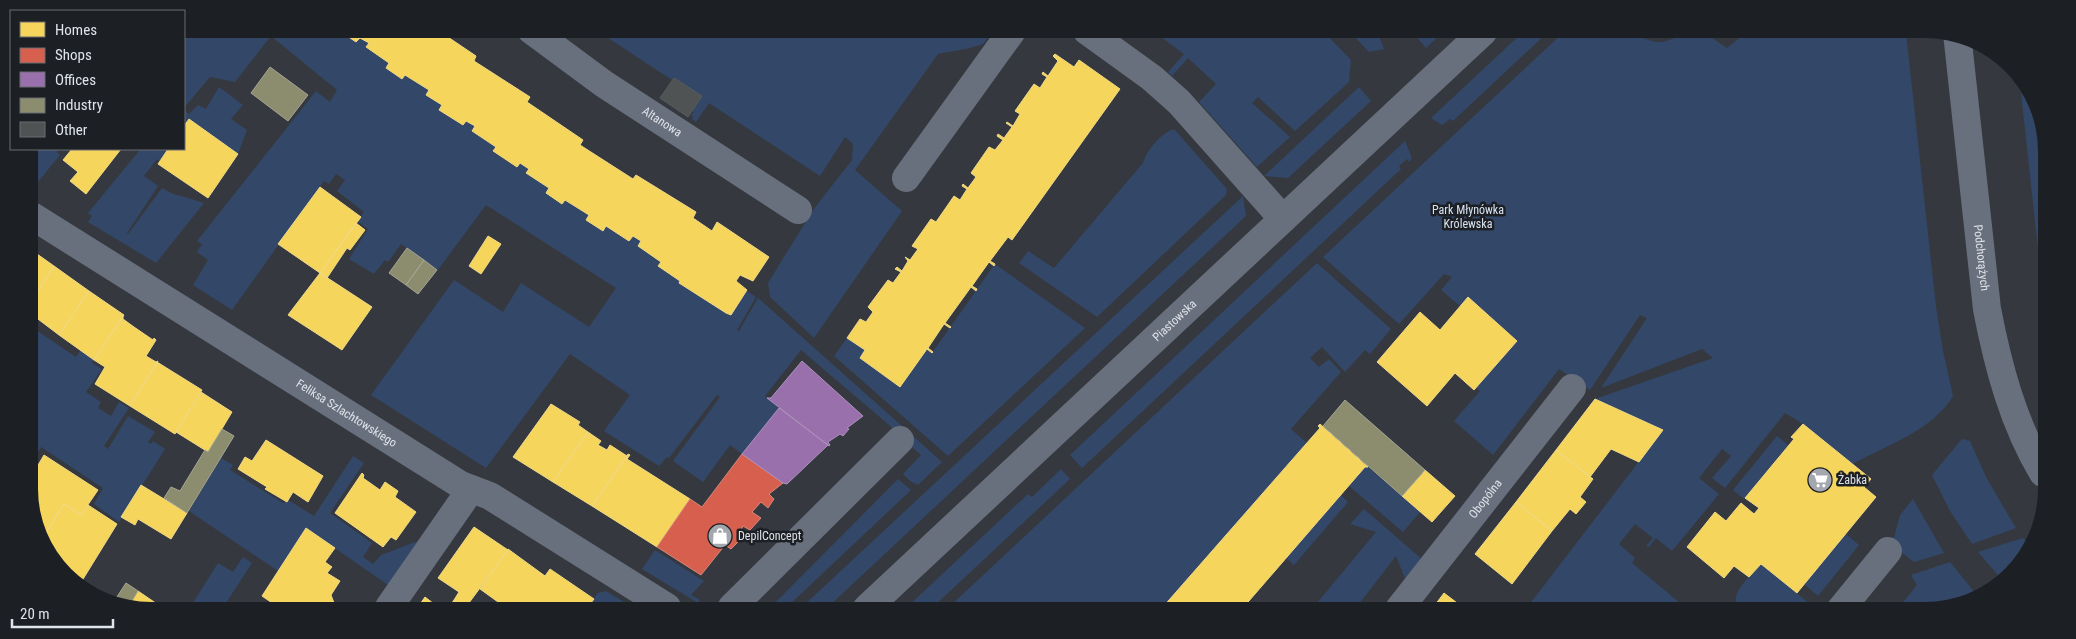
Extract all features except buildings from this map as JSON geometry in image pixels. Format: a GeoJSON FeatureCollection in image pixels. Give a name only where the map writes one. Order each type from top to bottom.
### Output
{"type":"FeatureCollection","features":[{"type":"Feature","properties":{"kind":"street","name":"Altanowa"},"geometry":{"type":"LineString","coordinates":[[542,38],[604,84],[798,210]]}},
{"type":"Feature","properties":{"kind":"street"},"geometry":{"type":"LineString","coordinates":[[906,178],[1007,38]]}},
{"type":"Feature","properties":{"kind":"street"},"geometry":{"type":"LineString","coordinates":[[1097,38],[1152,78],[1179,102],[1283,219]]}},
{"type":"Feature","properties":{"kind":"street","name":"Piastowska"},"geometry":{"type":"LineString","coordinates":[[874,602],[1477,38]]}},
{"type":"Feature","properties":{"kind":"street","name":"Podchorążych"},"geometry":{"type":"LineString","coordinates":[[1958,42],[1985,293],[1992,337],[2011,403],[2038,463]]}},
{"type":"Feature","properties":{"kind":"street","name":"Feliksa Szlachtowskiego"},"geometry":{"type":"LineString","coordinates":[[38,220],[453,480],[490,496],[659,602]]}},
{"type":"Feature","properties":{"kind":"street","name":"Obopólna"},"geometry":{"type":"LineString","coordinates":[[1404,601],[1572,388]]}},
{"type":"Feature","properties":{"kind":"street"},"geometry":{"type":"LineString","coordinates":[[738,602],[900,440]]}},
{"type":"Feature","properties":{"kind":"street"},"geometry":{"type":"LineString","coordinates":[[393,602],[471,489]]}},
{"type":"Feature","properties":{"kind":"street"},"geometry":{"type":"LineString","coordinates":[[1847,601],[1888,551]]}},
{"type":"Feature","properties":{"kind":"green space"},"geometry":{"type":"Polygon","coordinates":[[[185,38],[269,38],[235,82],[210,77],[185,107],[185,38]]]}},
{"type":"Feature","properties":{"kind":"green space"},"geometry":{"type":"Polygon","coordinates":[[[273,38],[350,38],[356,42],[360,38],[369,43],[366,48],[389,63],[386,68],[402,79],[405,75],[429,90],[442,105],[439,110],[463,125],[466,121],[475,126],[472,131],[496,147],[493,152],[516,167],[520,163],[529,169],[526,173],[549,188],[546,193],[562,204],[565,200],[589,215],[586,220],[602,231],[606,226],[629,241],[633,236],[641,241],[661,262],[658,266],[731,315],[747,291],[756,297],[737,330],[739,331],[758,298],[902,426],[896,431],[801,350],[765,396],[779,408],[742,454],[730,445],[703,482],[673,461],[720,397],[717,395],[669,458],[667,457],[659,466],[604,431],[630,395],[570,354],[486,468],[371,395],[454,280],[503,312],[521,283],[589,327],[616,288],[486,205],[437,271],[401,244],[388,262],[385,260],[374,274],[349,259],[368,229],[357,221],[364,212],[337,191],[345,180],[336,174],[329,184],[324,181],[232,310],[193,285],[208,260],[197,252],[202,244],[197,241],[316,91],[330,102],[337,90],[273,38]]]}},
{"type":"Feature","properties":{"kind":"green space"},"geometry":{"type":"Polygon","coordinates":[[[608,38],[987,38],[983,44],[938,54],[855,170],[902,211],[814,338],[770,297],[768,283],[813,210],[852,160],[853,144],[845,137],[820,176],[709,103],[696,122],[692,119],[691,115],[701,96],[674,78],[672,80],[608,38]]]}},
{"type":"Feature","properties":{"kind":"green space"},"geometry":{"type":"Polygon","coordinates":[[[1162,38],[1330,38],[1351,60],[1349,82],[1295,131],[1258,97],[1252,103],[1290,137],[1257,167],[1199,102],[1216,84],[1188,58],[1172,76],[1168,72],[1184,54],[1162,38]]]}},
{"type":"Feature","properties":{"kind":"green space"},"geometry":{"type":"Polygon","coordinates":[[[1356,38],[1379,38],[1384,49],[1369,52],[1356,38]]]}},
{"type":"Feature","properties":{"kind":"green space"},"geometry":{"type":"Polygon","coordinates":[[[1418,38],[1437,38],[1426,48],[1418,38]]]}},
{"type":"Feature","properties":{"kind":"green space"},"geometry":{"type":"Polygon","coordinates":[[[1517,38],[1542,38],[1453,121],[1450,119],[1442,125],[1431,118],[1517,38]]]}},
{"type":"Feature","properties":{"kind":"green space","name":"Park Młynówka Królewska"},"geometry":{"type":"Polygon","coordinates":[[[1558,38],[1643,38],[1655,42],[1663,42],[1675,38],[1712,38],[1727,48],[1740,38],[1907,38],[1936,307],[1953,396],[1934,418],[1921,428],[1894,444],[1852,464],[1803,424],[1785,413],[1725,488],[1712,478],[1731,456],[1722,449],[1699,478],[1719,494],[1672,551],[1656,538],[1649,547],[1646,546],[1653,538],[1635,524],[1619,544],[1635,558],[1632,563],[1678,601],[1532,601],[1663,430],[1595,399],[1713,358],[1702,349],[1601,388],[1647,318],[1640,315],[1590,390],[1559,369],[1493,455],[1454,421],[1480,391],[1476,388],[1517,340],[1468,298],[1460,306],[1441,290],[1452,277],[1444,274],[1399,324],[1323,257],[1558,38]]]}},
{"type":"Feature","properties":{"kind":"green space"},"geometry":{"type":"Polygon","coordinates":[[[219,87],[243,105],[231,119],[247,130],[238,154],[189,119],[185,125],[185,111],[189,114],[198,105],[206,109],[219,87]]]}},
{"type":"Feature","properties":{"kind":"green space"},"geometry":{"type":"Polygon","coordinates":[[[1359,87],[1371,101],[1288,178],[1264,176],[1359,87]]]}},
{"type":"Feature","properties":{"kind":"green space"},"geometry":{"type":"Polygon","coordinates":[[[2021,91],[2033,114],[2038,143],[2038,250],[2021,91]]]}},
{"type":"Feature","properties":{"kind":"green space"},"geometry":{"type":"Polygon","coordinates":[[[1174,129],[1227,189],[1226,195],[1097,317],[1019,263],[1028,251],[1054,268],[1143,163],[1155,143],[1164,134],[1174,129]]]}},
{"type":"Feature","properties":{"kind":"green space"},"geometry":{"type":"Polygon","coordinates":[[[1405,141],[1412,158],[1409,162],[1407,159],[1399,166],[1401,169],[1082,468],[1070,455],[1405,141]]]}},
{"type":"Feature","properties":{"kind":"green space"},"geometry":{"type":"Polygon","coordinates":[[[38,150],[59,150],[57,152],[60,155],[38,182],[38,150]]]}},
{"type":"Feature","properties":{"kind":"green space"},"geometry":{"type":"Polygon","coordinates":[[[138,150],[167,150],[160,161],[157,159],[144,176],[158,186],[128,234],[162,188],[171,193],[204,203],[156,263],[88,222],[92,216],[88,213],[139,151],[138,150]]]}},
{"type":"Feature","properties":{"kind":"green space"},"geometry":{"type":"Polygon","coordinates":[[[1243,196],[1246,216],[834,602],[808,602],[1243,196]]]}},
{"type":"Feature","properties":{"kind":"green space"},"geometry":{"type":"Polygon","coordinates":[[[1317,263],[1391,329],[1370,354],[1365,350],[1345,372],[1322,347],[1310,358],[1319,367],[1329,359],[1341,372],[1291,429],[1307,443],[1168,601],[955,602],[1317,263]]]}},
{"type":"Feature","properties":{"kind":"green space"},"geometry":{"type":"Polygon","coordinates":[[[995,264],[1085,328],[948,456],[834,356],[847,338],[865,350],[860,358],[900,387],[927,349],[932,353],[995,264]]]}},
{"type":"Feature","properties":{"kind":"green space"},"geometry":{"type":"Polygon","coordinates":[[[38,331],[76,357],[81,350],[94,360],[92,363],[102,369],[86,392],[101,402],[98,408],[111,416],[119,402],[129,408],[104,446],[108,449],[128,416],[155,432],[148,442],[151,444],[153,441],[165,449],[119,522],[94,504],[103,488],[41,447],[38,452],[38,331]]]}},
{"type":"Feature","properties":{"kind":"green space"},"geometry":{"type":"Polygon","coordinates":[[[905,429],[942,462],[918,485],[910,481],[903,474],[921,455],[907,443],[905,429]]]}},
{"type":"Feature","properties":{"kind":"green space"},"geometry":{"type":"Polygon","coordinates":[[[1777,436],[1788,445],[1744,499],[1733,490],[1777,436]]]}},
{"type":"Feature","properties":{"kind":"green space"},"geometry":{"type":"Polygon","coordinates":[[[1962,439],[1970,441],[1987,479],[2016,528],[1972,544],[1950,511],[1932,475],[1962,439]]]}},
{"type":"Feature","properties":{"kind":"green space"},"geometry":{"type":"Polygon","coordinates":[[[353,456],[364,463],[330,513],[372,543],[363,557],[373,564],[381,555],[418,541],[388,585],[306,528],[278,571],[189,511],[221,458],[233,465],[230,470],[283,503],[288,500],[314,516],[353,456]]]}},
{"type":"Feature","properties":{"kind":"green space"},"geometry":{"type":"Polygon","coordinates":[[[1365,467],[1368,467],[1420,512],[1403,532],[1349,486],[1365,467]]]}},
{"type":"Feature","properties":{"kind":"green space"},"geometry":{"type":"Polygon","coordinates":[[[1061,469],[1070,479],[939,602],[913,602],[1028,494],[1032,497],[1061,469]]]}},
{"type":"Feature","properties":{"kind":"green space"},"geometry":{"type":"Polygon","coordinates":[[[898,479],[911,490],[793,602],[776,602],[898,479]]]}},
{"type":"Feature","properties":{"kind":"green space"},"geometry":{"type":"Polygon","coordinates":[[[1341,495],[1348,502],[1294,565],[1286,558],[1341,495]]]}},
{"type":"Feature","properties":{"kind":"green space"},"geometry":{"type":"Polygon","coordinates":[[[1913,499],[1944,553],[1914,562],[1892,545],[1900,515],[1913,499]]]}},
{"type":"Feature","properties":{"kind":"green space"},"geometry":{"type":"Polygon","coordinates":[[[1364,509],[1424,561],[1407,583],[1396,556],[1361,601],[1318,601],[1376,532],[1350,524],[1364,509]]]}},
{"type":"Feature","properties":{"kind":"green space"},"geometry":{"type":"Polygon","coordinates":[[[1846,534],[1859,545],[1818,596],[1804,584],[1846,534]]]}},
{"type":"Feature","properties":{"kind":"green space"},"geometry":{"type":"Polygon","coordinates":[[[2023,538],[2026,541],[2011,563],[1998,575],[1978,552],[2023,538]]]}},
{"type":"Feature","properties":{"kind":"green space"},"geometry":{"type":"Polygon","coordinates":[[[655,550],[704,581],[691,595],[700,600],[696,602],[642,569],[655,550]]]}},
{"type":"Feature","properties":{"kind":"green space"},"geometry":{"type":"Polygon","coordinates":[[[243,557],[252,563],[227,602],[194,602],[218,563],[233,572],[243,557]]]}},
{"type":"Feature","properties":{"kind":"green space"},"geometry":{"type":"Polygon","coordinates":[[[1950,562],[1973,591],[1955,598],[1940,601],[1904,601],[1917,585],[1911,575],[1950,562]]]}},
{"type":"Feature","properties":{"kind":"green space"},"geometry":{"type":"Polygon","coordinates":[[[1761,564],[1806,601],[1736,601],[1738,591],[1761,564]]]}},
{"type":"Feature","properties":{"kind":"green space"},"geometry":{"type":"Polygon","coordinates":[[[606,591],[623,602],[592,602],[598,593],[606,591]]]}},
{"type":"Feature","properties":{"kind":"place","name":"Żabka"},"geometry":{"type":"Point","coordinates":[1820,480]}},
{"type":"Feature","properties":{"kind":"place","name":"DepilConcept"},"geometry":{"type":"Point","coordinates":[720,536]}}]}
